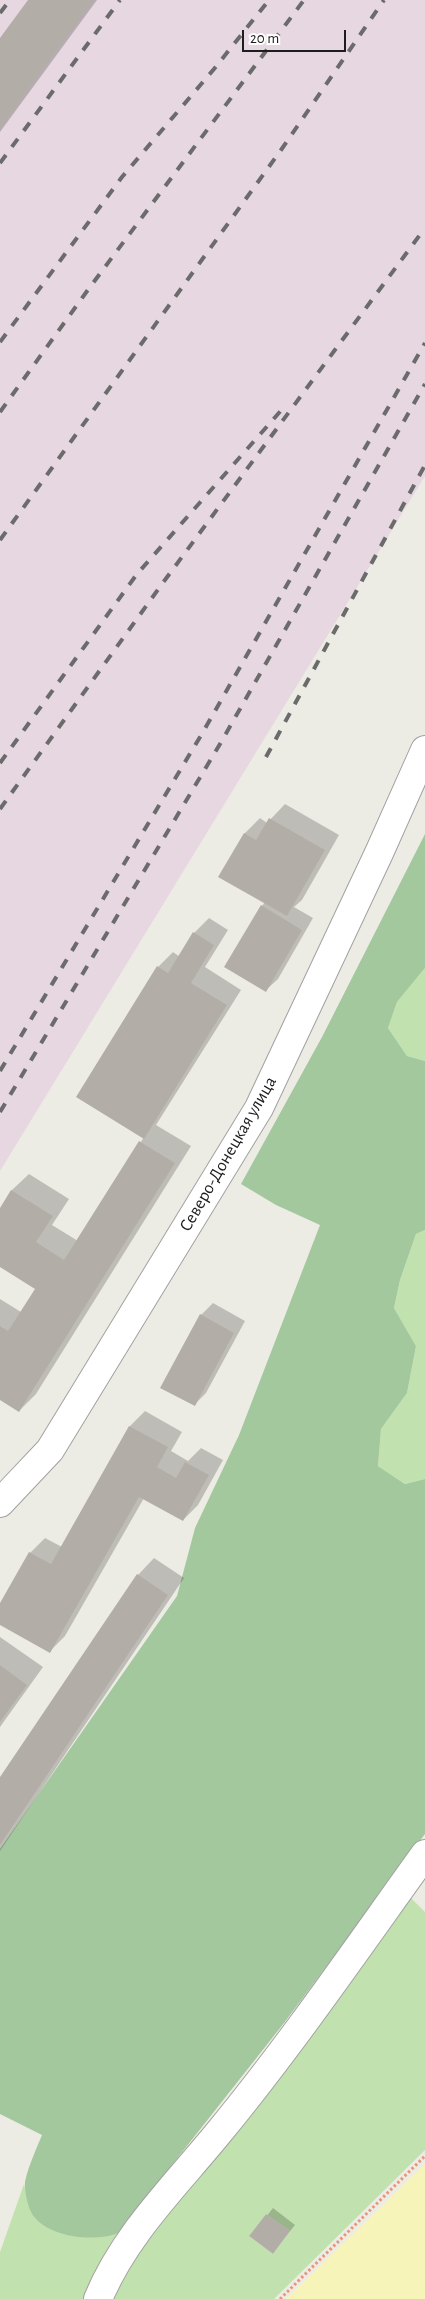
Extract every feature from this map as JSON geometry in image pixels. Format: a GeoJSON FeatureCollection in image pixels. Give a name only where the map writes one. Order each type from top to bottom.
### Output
{"type":"FeatureCollection","features":[{"type":"Feature","properties":{"kind":"lane","name":"Северо-Донецкая улица"},"geometry":{"type":"LineString","coordinates":[[0,1504],[50,1450],[259,1108],[425,750]]}},
{"type":"Feature","properties":{"kind":"lane"},"geometry":{"type":"LineString","coordinates":[[98,2299],[125,2248],[157,2204],[220,2132],[283,2050],[425,1854]]}},
{"type":"Feature","properties":{"kind":"path"},"geometry":{"type":"LineString","coordinates":[[280,2299],[425,2156]]}},
{"type":"Feature","properties":{"kind":"shaded area"},"geometry":{"type":"Polygon","coordinates":[[[0,0],[425,0],[425,476],[0,1171],[0,0]]]}},
{"type":"Feature","properties":{"kind":"green space"},"geometry":{"type":"Polygon","coordinates":[[[425,834],[425,968],[397,1002],[388,1028],[407,1056],[425,1061],[425,1230],[416,1234],[400,1280],[394,1308],[416,1346],[407,1393],[381,1429],[378,1466],[405,1484],[425,1479],[425,1834],[284,2023],[164,2175],[125,2230],[103,2237],[89,2238],[61,2233],[48,2228],[38,2221],[31,2212],[26,2196],[25,2181],[42,2135],[0,2114],[0,1849],[177,1596],[195,1528],[239,1435],[320,1225],[276,1205],[241,1184],[322,1037],[425,834]]]}},
{"type":"Feature","properties":{"kind":"green space"},"geometry":{"type":"Polygon","coordinates":[[[425,968],[425,1061],[407,1056],[388,1028],[397,1002],[425,968]]]}},
{"type":"Feature","properties":{"kind":"green space"},"geometry":{"type":"Polygon","coordinates":[[[425,1230],[425,1479],[405,1484],[378,1466],[381,1429],[407,1393],[416,1346],[394,1308],[400,1280],[416,1234],[425,1230]]]}},
{"type":"Feature","properties":{"kind":"green space"},"geometry":{"type":"Polygon","coordinates":[[[410,1897],[425,1912],[425,2150],[274,2299],[108,2299],[125,2269],[410,1897]],[[266,2214],[249,2236],[273,2254],[290,2231],[266,2214]]]}},
{"type":"Feature","properties":{"kind":"green space"},"geometry":{"type":"Polygon","coordinates":[[[24,2184],[31,2212],[125,2230],[104,2260],[84,2299],[0,2299],[0,2252],[24,2184]]]}},
{"type":"Feature","properties":{"kind":"sand"},"geometry":{"type":"Polygon","coordinates":[[[425,2164],[425,2299],[286,2299],[425,2164]]]}},
{"type":"Feature","properties":{"kind":"building"},"geometry":{"type":"Polygon","coordinates":[[[28,0],[94,0],[0,128],[0,38],[28,0]]]}},
{"type":"Feature","properties":{"kind":"building"},"geometry":{"type":"Polygon","coordinates":[[[269,818],[325,850],[287,916],[218,877],[244,833],[256,840],[269,818]]]}},
{"type":"Feature","properties":{"kind":"building"},"geometry":{"type":"Polygon","coordinates":[[[261,905],[302,930],[266,992],[224,967],[261,905]]]}},
{"type":"Feature","properties":{"kind":"building"},"geometry":{"type":"Polygon","coordinates":[[[193,932],[214,945],[191,983],[227,1005],[144,1139],[76,1097],[157,966],[168,973],[193,932]]]}},
{"type":"Feature","properties":{"kind":"building"},"geometry":{"type":"Polygon","coordinates":[[[139,1141],[175,1163],[19,1412],[0,1400],[0,1326],[8,1331],[35,1289],[0,1267],[0,1208],[11,1190],[53,1216],[36,1242],[64,1260],[139,1141]]]}},
{"type":"Feature","properties":{"kind":"building"},"geometry":{"type":"Polygon","coordinates":[[[200,1314],[234,1333],[195,1406],[160,1388],[200,1314]]]}},
{"type":"Feature","properties":{"kind":"building"},"geometry":{"type":"Polygon","coordinates":[[[129,1426],[168,1447],[157,1467],[176,1478],[185,1462],[209,1475],[183,1521],[139,1497],[50,1653],[0,1625],[0,1603],[29,1552],[51,1564],[129,1426]]]}},
{"type":"Feature","properties":{"kind":"building"},"geometry":{"type":"Polygon","coordinates":[[[137,1574],[168,1595],[0,1845],[0,1777],[137,1574]]]}},
{"type":"Feature","properties":{"kind":"building"},"geometry":{"type":"Polygon","coordinates":[[[0,1665],[27,1685],[0,1722],[0,1665]]]}},
{"type":"Feature","properties":{"kind":"building"},"geometry":{"type":"Polygon","coordinates":[[[266,2214],[290,2231],[273,2254],[249,2236],[266,2214]]]}},
{"type":"Feature","properties":{"kind":"railway"},"geometry":{"type":"LineString","coordinates":[[0,13],[10,0]]}},
{"type":"Feature","properties":{"kind":"railway"},"geometry":{"type":"LineString","coordinates":[[0,163],[120,0]]}},
{"type":"Feature","properties":{"kind":"railway"},"geometry":{"type":"LineString","coordinates":[[0,342],[122,177],[214,69],[269,0]]}},
{"type":"Feature","properties":{"kind":"railway"},"geometry":{"type":"LineString","coordinates":[[0,412],[90,287],[304,0]]}},
{"type":"Feature","properties":{"kind":"railway"},"geometry":{"type":"LineString","coordinates":[[0,540],[281,150],[384,0]]}},
{"type":"Feature","properties":{"kind":"railway"},"geometry":{"type":"LineString","coordinates":[[0,809],[162,584],[425,228]]}},
{"type":"Feature","properties":{"kind":"railway"},"geometry":{"type":"LineString","coordinates":[[0,1071],[203,732],[425,343]]}},
{"type":"Feature","properties":{"kind":"railway"},"geometry":{"type":"LineString","coordinates":[[0,1112],[220,744],[425,384]]}},
{"type":"Feature","properties":{"kind":"railway"},"geometry":{"type":"LineString","coordinates":[[0,763],[137,574],[285,406]]}},
{"type":"Feature","properties":{"kind":"railway"},"geometry":{"type":"LineString","coordinates":[[266,757],[425,465]]}}]}
